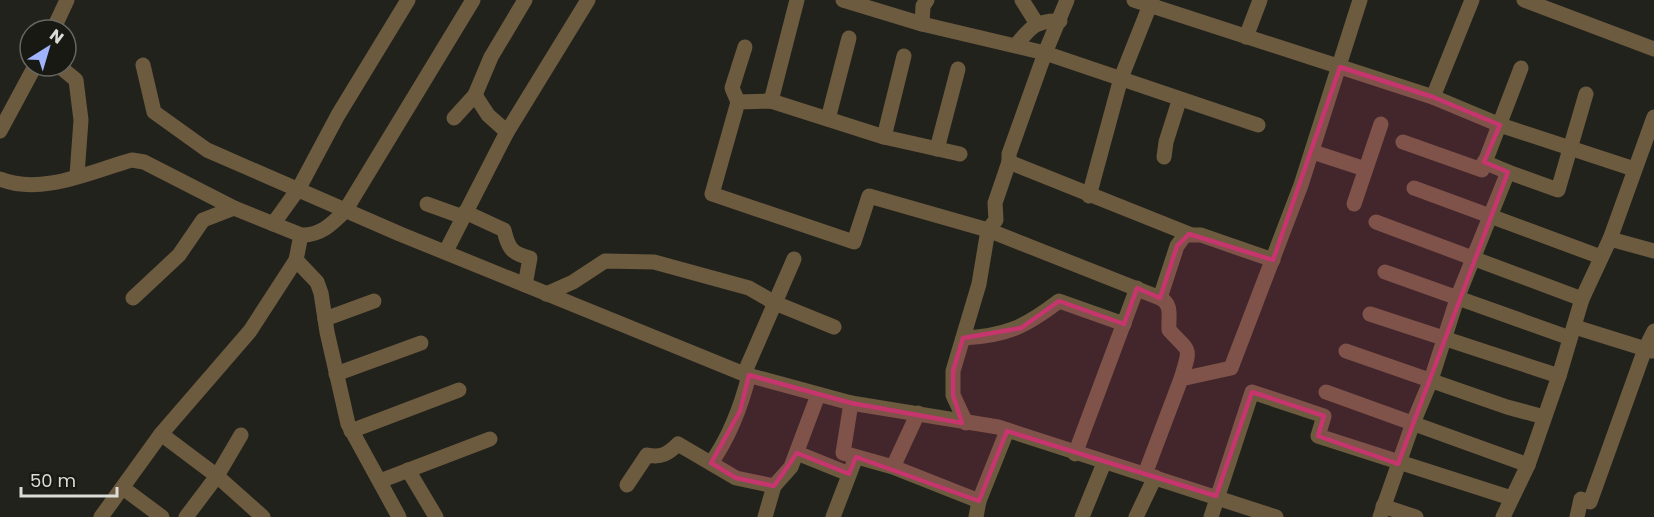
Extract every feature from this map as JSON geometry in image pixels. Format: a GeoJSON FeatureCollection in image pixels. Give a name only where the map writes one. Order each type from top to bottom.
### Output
{"type":"FeatureCollection","features":[{"type":"Feature","properties":{"kind":"street"},"geometry":{"type":"LineString","coordinates":[[59,18],[67,0]]}},
{"type":"Feature","properties":{"kind":"street"},"geometry":{"type":"LineString","coordinates":[[273,224],[299,188],[338,115],[408,0]]}},
{"type":"Feature","properties":{"kind":"street"},"geometry":{"type":"LineString","coordinates":[[0,179],[17,186],[45,184],[132,160],[144,162],[234,208],[273,224],[305,235],[328,228],[345,211],[473,0]]}},
{"type":"Feature","properties":{"kind":"street"},"geometry":{"type":"LineString","coordinates":[[454,118],[475,95],[490,57],[511,19],[525,0]]}},
{"type":"Feature","properties":{"kind":"street"},"geometry":{"type":"LineString","coordinates":[[446,251],[507,132],[588,0]]}},
{"type":"Feature","properties":{"kind":"street"},"geometry":{"type":"LineString","coordinates":[[771,101],[797,0]]}},
{"type":"Feature","properties":{"kind":"street"},"geometry":{"type":"LineString","coordinates":[[843,0],[859,2],[922,24],[1045,53],[1258,125]]}},
{"type":"Feature","properties":{"kind":"street"},"geometry":{"type":"LineString","coordinates":[[922,24],[923,6],[927,0]]}},
{"type":"Feature","properties":{"kind":"street"},"geometry":{"type":"LineString","coordinates":[[1022,0],[1038,24]]}},
{"type":"Feature","properties":{"kind":"street"},"geometry":{"type":"LineString","coordinates":[[966,423],[953,395],[953,371],[979,284],[988,230],[996,220],[995,203],[1009,162],[1009,153],[1067,0]]}},
{"type":"Feature","properties":{"kind":"street"},"geometry":{"type":"LineString","coordinates":[[1134,0],[1151,3],[1246,37],[1433,97],[1500,125],[1634,169]]}},
{"type":"Feature","properties":{"kind":"street"},"geometry":{"type":"LineString","coordinates":[[1246,37],[1260,0]]}},
{"type":"Feature","properties":{"kind":"street"},"geometry":{"type":"LineString","coordinates":[[1181,379],[1231,368],[1313,152],[1360,0]]}},
{"type":"Feature","properties":{"kind":"street"},"geometry":{"type":"LineString","coordinates":[[1433,97],[1472,0]]}},
{"type":"Feature","properties":{"kind":"street"},"geometry":{"type":"LineString","coordinates":[[1524,0],[1654,49]]}},
{"type":"Feature","properties":{"kind":"street"},"geometry":{"type":"LineString","coordinates":[[1089,196],[1121,78],[1151,3]]}},
{"type":"Feature","properties":{"kind":"street"},"geometry":{"type":"LineString","coordinates":[[1017,45],[1044,20],[1059,21]]}},
{"type":"Feature","properties":{"kind":"street"},"geometry":{"type":"LineString","coordinates":[[828,119],[849,38]]}},
{"type":"Feature","properties":{"kind":"street"},"geometry":{"type":"LineString","coordinates":[[745,47],[732,88],[738,102],[712,194],[854,242],[869,196],[988,230],[1166,301],[1170,309],[1169,330],[1186,344],[1189,354],[1136,517]]}},
{"type":"Feature","properties":{"kind":"street"},"geometry":{"type":"LineString","coordinates":[[884,137],[904,56]]}},
{"type":"Feature","properties":{"kind":"street"},"geometry":{"type":"LineString","coordinates":[[142,65],[154,112],[207,150],[299,188],[345,211],[546,294],[747,374],[851,403],[1007,430],[1075,454],[1150,475],[1276,517]]}},
{"type":"Feature","properties":{"kind":"street"},"geometry":{"type":"LineString","coordinates":[[1402,142],[1482,170],[1521,68]]}},
{"type":"Feature","properties":{"kind":"street"},"geometry":{"type":"LineString","coordinates":[[937,149],[958,69]]}},
{"type":"Feature","properties":{"kind":"street"},"geometry":{"type":"LineString","coordinates":[[0,130],[28,78]]}},
{"type":"Feature","properties":{"kind":"street"},"geometry":{"type":"LineString","coordinates":[[74,78],[76,80],[81,120],[77,176]]}},
{"type":"Feature","properties":{"kind":"street"},"geometry":{"type":"LineString","coordinates":[[1484,162],[1558,190],[1586,94]]}},
{"type":"Feature","properties":{"kind":"street"},"geometry":{"type":"LineString","coordinates":[[475,95],[488,115],[507,132]]}},
{"type":"Feature","properties":{"kind":"street"},"geometry":{"type":"LineString","coordinates":[[1164,157],[1179,100]]}},
{"type":"Feature","properties":{"kind":"street"},"geometry":{"type":"LineString","coordinates":[[738,102],[771,101],[884,137],[960,154]]}},
{"type":"Feature","properties":{"kind":"street"},"geometry":{"type":"LineString","coordinates":[[1503,517],[1528,465],[1559,376],[1582,299],[1610,239],[1654,117]]}},
{"type":"Feature","properties":{"kind":"street"},"geometry":{"type":"LineString","coordinates":[[1354,204],[1381,124]]}},
{"type":"Feature","properties":{"kind":"street"},"geometry":{"type":"LineString","coordinates":[[1313,152],[1365,169]]}},
{"type":"Feature","properties":{"kind":"street"},"geometry":{"type":"LineString","coordinates":[[1009,162],[1089,196],[1189,234],[1201,235],[1273,260]]}},
{"type":"Feature","properties":{"kind":"street"},"geometry":{"type":"LineString","coordinates":[[1416,517],[1381,512],[1431,380],[1458,296],[1508,172]]}},
{"type":"Feature","properties":{"kind":"street"},"geometry":{"type":"LineString","coordinates":[[1414,188],[1601,257]]}},
{"type":"Feature","properties":{"kind":"street"},"geometry":{"type":"LineString","coordinates":[[427,204],[464,214],[504,230],[508,247],[516,255],[530,258],[525,285]]}},
{"type":"Feature","properties":{"kind":"street"},"geometry":{"type":"LineString","coordinates":[[133,298],[179,255],[203,220],[234,208]]}},
{"type":"Feature","properties":{"kind":"street"},"geometry":{"type":"LineString","coordinates":[[1376,222],[1582,299]]}},
{"type":"Feature","properties":{"kind":"street"},"geometry":{"type":"LineString","coordinates":[[1160,298],[1177,246],[1185,235],[1189,234]]}},
{"type":"Feature","properties":{"kind":"street"},"geometry":{"type":"LineString","coordinates":[[101,517],[161,434],[250,331],[296,260],[305,235]]}},
{"type":"Feature","properties":{"kind":"street"},"geometry":{"type":"LineString","coordinates":[[1610,239],[1654,251]]}},
{"type":"Feature","properties":{"kind":"street"},"geometry":{"type":"LineString","coordinates":[[711,463],[740,411],[747,374],[794,259]]}},
{"type":"Feature","properties":{"kind":"street"},"geometry":{"type":"LineString","coordinates":[[296,260],[317,282],[336,374],[351,431],[399,517]]}},
{"type":"Feature","properties":{"kind":"street"},"geometry":{"type":"LineString","coordinates":[[546,294],[573,282],[605,261],[654,262],[730,281],[749,288],[775,303],[834,327]]}},
{"type":"Feature","properties":{"kind":"street"},"geometry":{"type":"LineString","coordinates":[[1385,272],[1572,332],[1649,350]]}},
{"type":"Feature","properties":{"kind":"street"},"geometry":{"type":"LineString","coordinates":[[1075,454],[1137,288]]}},
{"type":"Feature","properties":{"kind":"street"},"geometry":{"type":"LineString","coordinates":[[963,338],[993,337],[1021,328],[1059,301],[1124,324]]}},
{"type":"Feature","properties":{"kind":"street"},"geometry":{"type":"LineString","coordinates":[[325,319],[374,302]]}},
{"type":"Feature","properties":{"kind":"street"},"geometry":{"type":"LineString","coordinates":[[1370,314],[1559,376]]}},
{"type":"Feature","properties":{"kind":"street"},"geometry":{"type":"LineString","coordinates":[[1577,517],[1581,499],[1590,502],[1654,332]]}},
{"type":"Feature","properties":{"kind":"street"},"geometry":{"type":"LineString","coordinates":[[336,374],[421,343]]}},
{"type":"Feature","properties":{"kind":"street"},"geometry":{"type":"LineString","coordinates":[[1346,351],[1507,407],[1544,417]]}},
{"type":"Feature","properties":{"kind":"street"},"geometry":{"type":"LineString","coordinates":[[351,431],[459,390]]}},
{"type":"Feature","properties":{"kind":"street"},"geometry":{"type":"LineString","coordinates":[[1211,517],[1252,392],[1324,416],[1318,436],[1398,464],[1511,498]]}},
{"type":"Feature","properties":{"kind":"street"},"geometry":{"type":"LineString","coordinates":[[1326,392],[1528,465]]}},
{"type":"Feature","properties":{"kind":"street"},"geometry":{"type":"LineString","coordinates":[[765,517],[774,486],[790,467],[797,453],[818,395]]}},
{"type":"Feature","properties":{"kind":"street"},"geometry":{"type":"LineString","coordinates":[[851,403],[843,453],[893,467],[979,501]]}},
{"type":"Feature","properties":{"kind":"street"},"geometry":{"type":"LineString","coordinates":[[893,467],[918,413]]}},
{"type":"Feature","properties":{"kind":"street"},"geometry":{"type":"LineString","coordinates":[[976,517],[979,501],[1007,430]]}},
{"type":"Feature","properties":{"kind":"street"},"geometry":{"type":"LineString","coordinates":[[161,434],[218,476],[263,517]]}},
{"type":"Feature","properties":{"kind":"street"},"geometry":{"type":"LineString","coordinates":[[186,517],[218,476],[242,435]]}},
{"type":"Feature","properties":{"kind":"street"},"geometry":{"type":"LineString","coordinates":[[380,481],[490,439]]}},
{"type":"Feature","properties":{"kind":"street"},"geometry":{"type":"LineString","coordinates":[[627,485],[647,455],[658,458],[669,453],[678,444],[736,478],[774,486]]}},
{"type":"Feature","properties":{"kind":"street"},"geometry":{"type":"LineString","coordinates":[[797,453],[849,474]]}},
{"type":"Feature","properties":{"kind":"street"},"geometry":{"type":"LineString","coordinates":[[833,517],[856,457]]}},
{"type":"Feature","properties":{"kind":"street"},"geometry":{"type":"LineString","coordinates":[[1082,517],[1104,463]]}},
{"type":"Feature","properties":{"kind":"street"},"geometry":{"type":"LineString","coordinates":[[408,470],[436,517]]}},
{"type":"Feature","properties":{"kind":"street"},"geometry":{"type":"LineString","coordinates":[[123,488],[162,517]]}},
{"type":"Feature","properties":{"kind":"highlighted area"},"geometry":{"type":"Polygon","coordinates":[[[1340,67],[1433,97],[1500,125],[1484,162],[1508,172],[1398,464],[1318,436],[1324,416],[1252,392],[1216,496],[1007,431],[979,501],[856,457],[849,474],[797,453],[774,486],[736,478],[711,463],[740,411],[749,375],[851,403],[962,423],[953,395],[953,371],[963,338],[1021,328],[1059,301],[1124,324],[1137,288],[1160,298],[1177,246],[1189,234],[1273,260],[1340,67]]]}}]}
